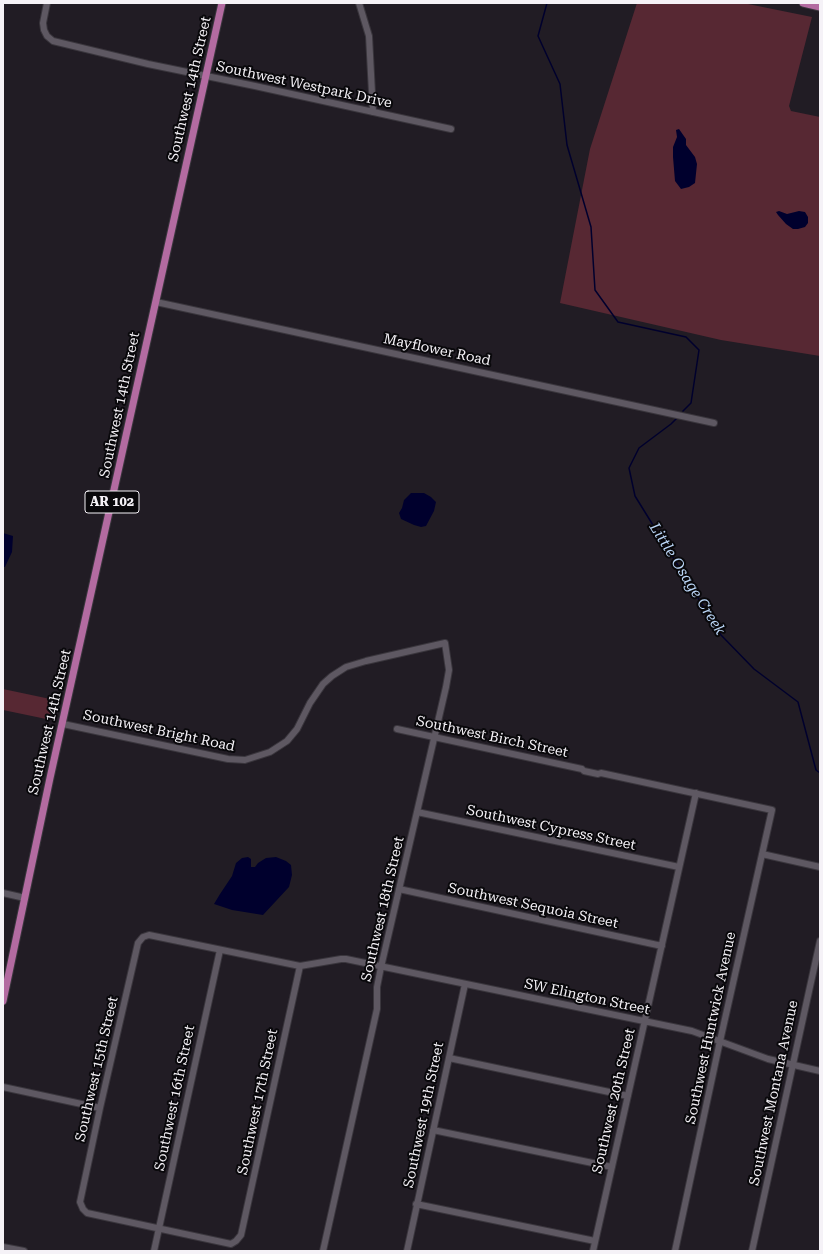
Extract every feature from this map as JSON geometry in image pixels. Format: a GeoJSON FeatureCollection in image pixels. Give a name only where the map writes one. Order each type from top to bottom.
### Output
{"type":"FeatureCollection","features":[{"type":"Feature","properties":{"kind":"main road","name":"Southwest 14th Street"},"geometry":{"type":"LineString","coordinates":[[3,1001],[222,3]]}},
{"type":"Feature","properties":{"kind":"main road"},"geometry":{"type":"LineString","coordinates":[[803,3],[820,6]]}},
{"type":"Feature","properties":{"kind":"street","name":"Southwest Westpark Drive"},"geometry":{"type":"LineString","coordinates":[[47,3],[43,23],[44,30],[47,36],[53,41],[451,129]]}},
{"type":"Feature","properties":{"kind":"street"},"geometry":{"type":"LineString","coordinates":[[359,3],[369,36],[373,112]]}},
{"type":"Feature","properties":{"kind":"street","name":"Mayflower Road"},"geometry":{"type":"LineString","coordinates":[[156,302],[714,423]]}},
{"type":"Feature","properties":{"kind":"street","name":"Southwest Bright Road"},"geometry":{"type":"LineString","coordinates":[[63,724],[228,759],[245,760],[270,752],[287,741],[297,729],[310,703],[323,684],[346,667],[445,643]]}},
{"type":"Feature","properties":{"kind":"street","name":"Southwest 18th Street"},"geometry":{"type":"LineString","coordinates":[[323,1251],[377,1009],[377,987],[381,967],[449,670],[445,643]]}},
{"type":"Feature","properties":{"kind":"street","name":"Southwest Birch Street"},"geometry":{"type":"LineString","coordinates":[[398,729],[582,769],[585,767],[599,770],[601,773],[772,810]]}},
{"type":"Feature","properties":{"kind":"street","name":"Southwest 20th Street"},"geometry":{"type":"LineString","coordinates":[[593,1251],[696,793]]}},
{"type":"Feature","properties":{"kind":"street","name":"Southwest Huntwick Avenue"},"geometry":{"type":"LineString","coordinates":[[675,1251],[772,810]]}},
{"type":"Feature","properties":{"kind":"street","name":"Southwest Cypress Street"},"geometry":{"type":"LineString","coordinates":[[417,812],[679,867]]}},
{"type":"Feature","properties":{"kind":"street"},"geometry":{"type":"LineString","coordinates":[[762,854],[820,867]]}},
{"type":"Feature","properties":{"kind":"street","name":"Southwest Sequoia Street"},"geometry":{"type":"LineString","coordinates":[[399,889],[662,946]]}},
{"type":"Feature","properties":{"kind":"street"},"geometry":{"type":"LineString","coordinates":[[3,893],[25,898]]}},
{"type":"Feature","properties":{"kind":"street","name":"Southwest 15th Street"},"geometry":{"type":"LineString","coordinates":[[158,1229],[87,1213],[82,1209],[80,1202],[100,1108],[138,943],[143,937],[149,935],[220,950]]}},
{"type":"Feature","properties":{"kind":"street","name":"Southwest Montana Avenue"},"geometry":{"type":"LineString","coordinates":[[752,1251],[820,941]]}},
{"type":"Feature","properties":{"kind":"street"},"geometry":{"type":"LineString","coordinates":[[220,950],[300,966]]}},
{"type":"Feature","properties":{"kind":"street","name":"Southwest 16th Street"},"geometry":{"type":"LineString","coordinates":[[154,1251],[220,950]]}},
{"type":"Feature","properties":{"kind":"street","name":"SW Elington Street"},"geometry":{"type":"LineString","coordinates":[[300,966],[346,959],[692,1031],[768,1059],[820,1071]]}},
{"type":"Feature","properties":{"kind":"street","name":"Southwest 17th Street"},"geometry":{"type":"LineString","coordinates":[[158,1229],[231,1244],[241,1235],[300,966]]}},
{"type":"Feature","properties":{"kind":"street","name":"Southwest 19th Street"},"geometry":{"type":"LineString","coordinates":[[407,1251],[464,984]]}},
{"type":"Feature","properties":{"kind":"street"},"geometry":{"type":"LineString","coordinates":[[449,1058],[628,1096]]}},
{"type":"Feature","properties":{"kind":"street"},"geometry":{"type":"LineString","coordinates":[[3,1087],[100,1108]]}},
{"type":"Feature","properties":{"kind":"street"},"geometry":{"type":"LineString","coordinates":[[433,1130],[612,1168]]}},
{"type":"Feature","properties":{"kind":"street"},"geometry":{"type":"LineString","coordinates":[[416,1204],[596,1241]]}},
{"type":"Feature","properties":{"kind":"street"},"geometry":{"type":"LineString","coordinates":[[3,1247],[24,1251]]}},
{"type":"Feature","properties":{"kind":"shaded area"},"geometry":{"type":"Polygon","coordinates":[[[637,3],[743,3],[812,17],[789,106],[791,111],[820,117],[820,356],[721,340],[560,303],[590,149],[637,3]]]}},
{"type":"Feature","properties":{"kind":"shaded area"},"geometry":{"type":"Polygon","coordinates":[[[3,689],[55,700],[51,720],[3,710],[3,689]]]}},
{"type":"Feature","properties":{"kind":"water"},"geometry":{"type":"Polygon","coordinates":[[[679,129],[686,139],[686,145],[695,157],[697,164],[695,183],[689,187],[681,189],[675,181],[673,157],[673,147],[677,137],[676,130],[679,129]]]}},
{"type":"Feature","properties":{"kind":"water"},"geometry":{"type":"Polygon","coordinates":[[[779,211],[787,214],[799,211],[805,212],[808,217],[808,223],[805,227],[793,229],[778,215],[776,212],[779,211]]]}},
{"type":"Feature","properties":{"kind":"water"},"geometry":{"type":"Polygon","coordinates":[[[411,493],[424,493],[436,502],[434,511],[426,526],[421,527],[401,519],[399,513],[404,500],[411,493]]]}},
{"type":"Feature","properties":{"kind":"water"},"geometry":{"type":"Polygon","coordinates":[[[3,533],[13,536],[12,552],[5,567],[3,567],[3,533]]]}},
{"type":"Feature","properties":{"kind":"water"},"geometry":{"type":"Polygon","coordinates":[[[248,857],[251,859],[251,867],[255,867],[266,858],[276,857],[291,865],[292,875],[289,887],[263,915],[232,910],[214,904],[232,876],[236,863],[242,858],[248,857]]]}},
{"type":"Feature","properties":{"kind":"waterway","name":"Little Osage Creek"},"geometry":{"type":"LineString","coordinates":[[547,3],[538,36],[560,84],[567,145],[591,227],[595,290],[618,322],[686,337],[699,350],[691,403],[683,411]]}},
{"type":"Feature","properties":{"kind":"waterway","name":"Little Osage Creek"},"geometry":{"type":"LineString","coordinates":[[676,419],[639,448],[629,468],[635,496],[721,635],[754,669],[798,702],[816,770],[820,773]]}}]}
